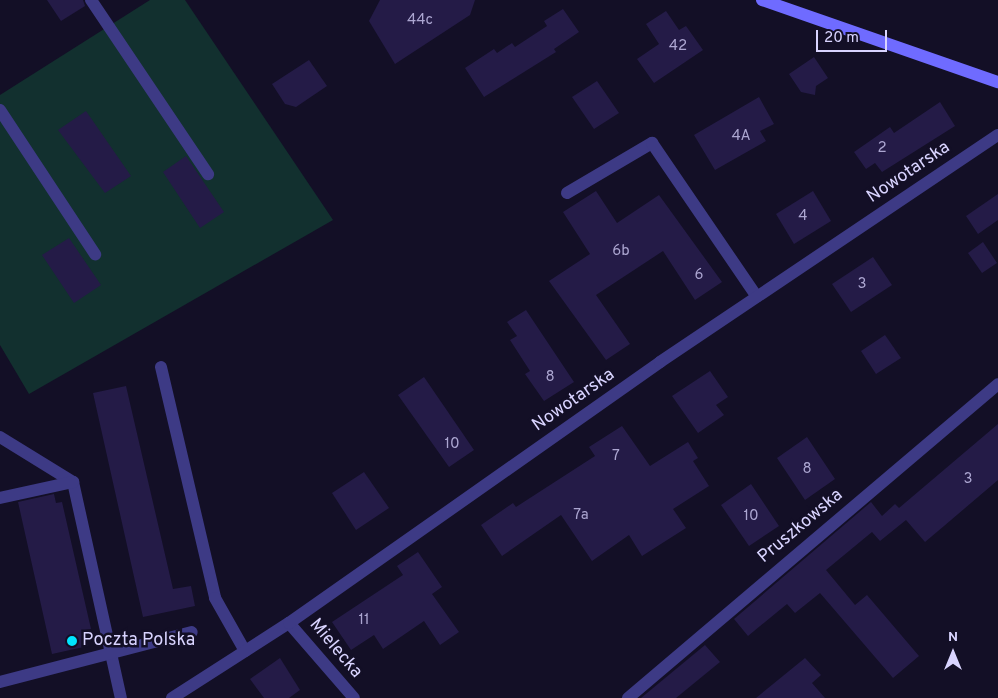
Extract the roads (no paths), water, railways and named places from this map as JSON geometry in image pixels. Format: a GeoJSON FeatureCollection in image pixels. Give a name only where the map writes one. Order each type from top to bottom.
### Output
{"type":"FeatureCollection","features":[{"type":"Feature","properties":{"kind":"street"},"geometry":{"type":"LineString","coordinates":[[92,0],[208,174]]}},
{"type":"Feature","properties":{"kind":"street"},"geometry":{"type":"LineString","coordinates":[[762,0],[998,82]]}},
{"type":"Feature","properties":{"kind":"street"},"geometry":{"type":"LineString","coordinates":[[0,110],[95,254]]}},
{"type":"Feature","properties":{"kind":"street","name":"Nowotarska"},"geometry":{"type":"LineString","coordinates":[[172,698],[290,622],[757,297],[998,135]]}},
{"type":"Feature","properties":{"kind":"street"},"geometry":{"type":"LineString","coordinates":[[567,193],[652,143],[757,297]]}},
{"type":"Feature","properties":{"kind":"street"},"geometry":{"type":"LineString","coordinates":[[161,367],[215,598],[245,651]]}},
{"type":"Feature","properties":{"kind":"street","name":"Pruszkowska"},"geometry":{"type":"LineString","coordinates":[[628,698],[998,384]]}},
{"type":"Feature","properties":{"kind":"street"},"geometry":{"type":"LineString","coordinates":[[0,437],[73,482],[121,698]]}},
{"type":"Feature","properties":{"kind":"street"},"geometry":{"type":"LineString","coordinates":[[0,498],[73,482]]}},
{"type":"Feature","properties":{"kind":"street","name":"Mielecka"},"geometry":{"type":"LineString","coordinates":[[290,622],[354,698]]}},
{"type":"Feature","properties":{"kind":"street"},"geometry":{"type":"LineString","coordinates":[[0,682],[192,632]]}},
{"type":"Feature","properties":{"kind":"place","name":"Poczta Polska"},"geometry":{"type":"Point","coordinates":[72,641]}}]}
